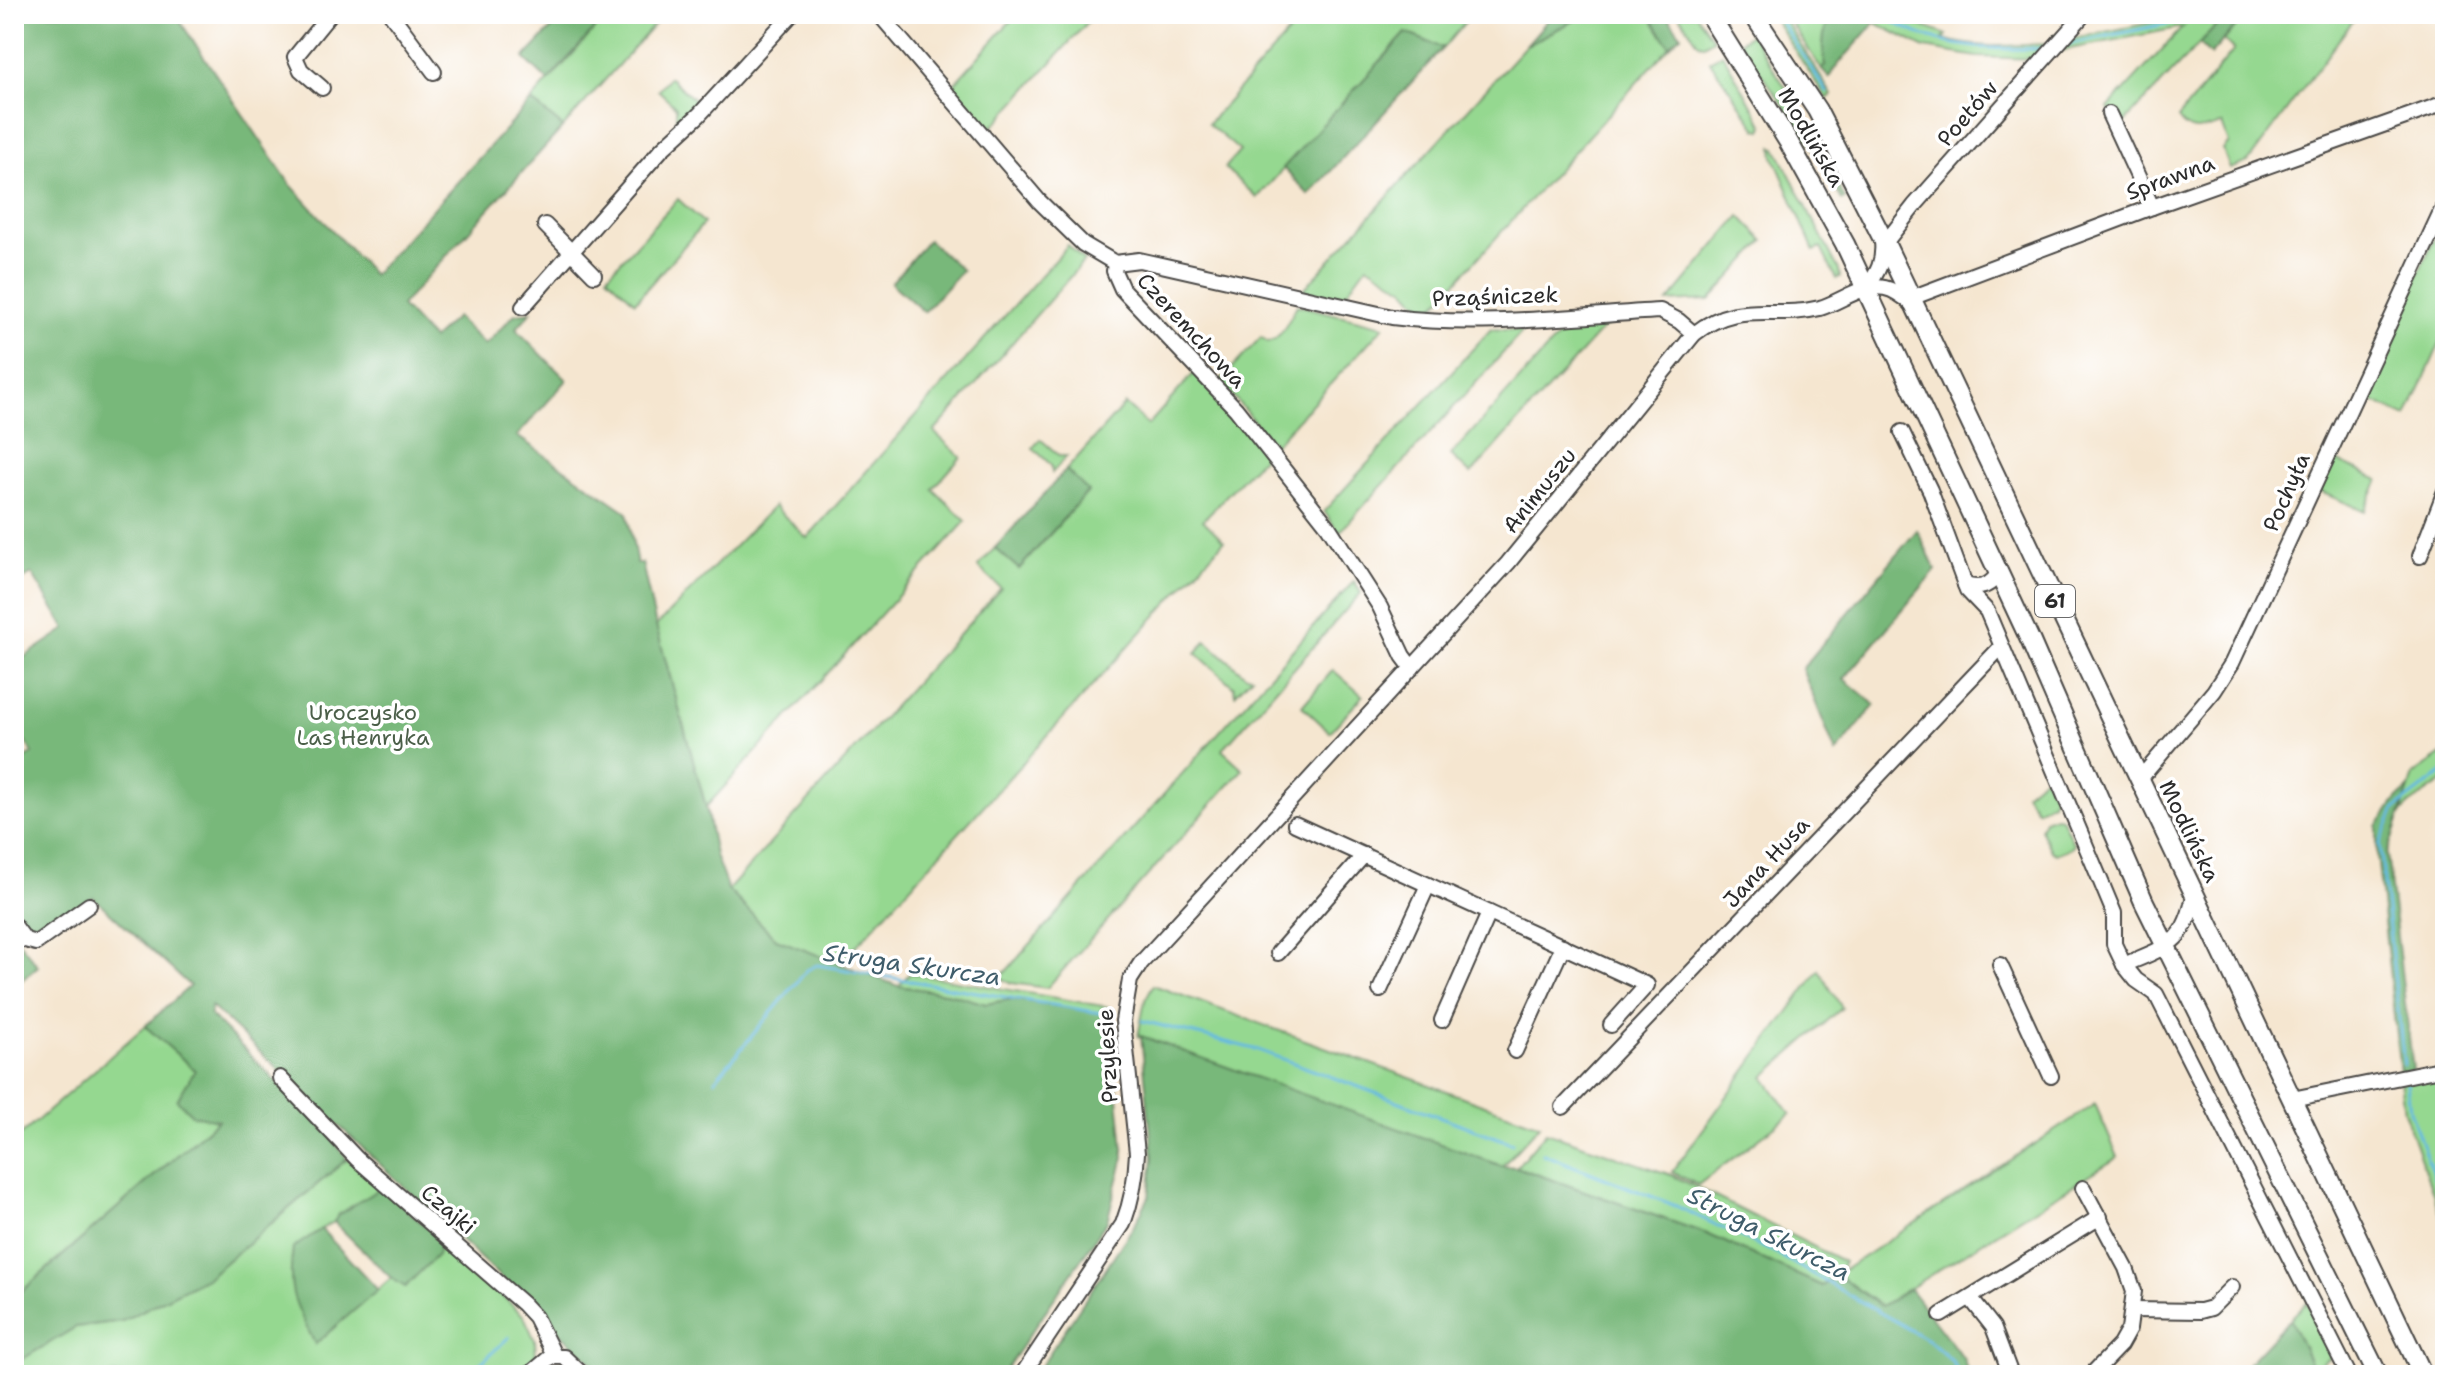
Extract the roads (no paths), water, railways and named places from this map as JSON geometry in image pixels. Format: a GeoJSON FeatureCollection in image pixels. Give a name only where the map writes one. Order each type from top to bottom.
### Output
{"type":"FeatureCollection","features":[{"type":"Feature","properties":{"kind":"main road","name":"Modlińska"},"geometry":{"type":"LineString","coordinates":[[1753,14],[1817,110],[1883,239],[2423,1375]]}},
{"type":"Feature","properties":{"kind":"main road","name":"Modlińska"},"geometry":{"type":"LineString","coordinates":[[1713,17],[1788,141],[1866,288],[2118,846],[2378,1375]]}},
{"type":"Feature","properties":{"kind":"street"},"geometry":{"type":"LineString","coordinates":[[322,88],[301,70],[295,57],[330,14]]}},
{"type":"Feature","properties":{"kind":"street"},"geometry":{"type":"LineString","coordinates":[[391,14],[434,72]]}},
{"type":"Feature","properties":{"kind":"street"},"geometry":{"type":"LineString","coordinates":[[523,307],[662,149],[699,115],[792,14]]}},
{"type":"Feature","properties":{"kind":"street","name":"Czeremchowa"},"geometry":{"type":"LineString","coordinates":[[879,14],[1039,201],[1075,238],[1115,263],[1114,271],[1122,289],[1236,409],[1328,526],[1380,607],[1412,668]]}},
{"type":"Feature","properties":{"kind":"street","name":"Poetów"},"geometry":{"type":"LineString","coordinates":[[1883,239],[2084,14]]}},
{"type":"Feature","properties":{"kind":"street","name":"Sprawna"},"geometry":{"type":"LineString","coordinates":[[1913,302],[2152,207],[2445,103]]}},
{"type":"Feature","properties":{"kind":"street"},"geometry":{"type":"LineString","coordinates":[[2109,114],[2152,207]]}},
{"type":"Feature","properties":{"kind":"street","name":"Pochyła"},"geometry":{"type":"LineString","coordinates":[[2139,780],[2214,691],[2232,663],[2445,203]]}},
{"type":"Feature","properties":{"kind":"street"},"geometry":{"type":"LineString","coordinates":[[545,225],[594,275]]}},
{"type":"Feature","properties":{"kind":"street"},"geometry":{"type":"LineString","coordinates":[[1866,288],[1878,273],[1883,239]]}},
{"type":"Feature","properties":{"kind":"street","name":"Prząśniczek"},"geometry":{"type":"LineString","coordinates":[[1115,263],[1139,260],[1419,321],[1459,322],[1660,311],[1694,334]]}},
{"type":"Feature","properties":{"kind":"street"},"geometry":{"type":"LineString","coordinates":[[1694,334],[1725,315],[1818,308],[1866,288],[1885,288],[1913,302]]}},
{"type":"Feature","properties":{"kind":"street","name":"Animuszu"},"geometry":{"type":"LineString","coordinates":[[1412,668],[1508,563],[1694,334]]}},
{"type":"Feature","properties":{"kind":"street"},"geometry":{"type":"LineString","coordinates":[[1902,432],[1930,490],[1965,585],[1987,611],[2114,913],[2114,944],[2124,965],[2136,980],[2156,994],[2349,1375]]}},
{"type":"Feature","properties":{"kind":"street"},"geometry":{"type":"LineString","coordinates":[[2420,556],[2445,491]]}},
{"type":"Feature","properties":{"kind":"street"},"geometry":{"type":"LineString","coordinates":[[1965,585],[1976,588],[1996,576]]}},
{"type":"Feature","properties":{"kind":"street"},"geometry":{"type":"LineString","coordinates":[[1987,611],[1996,576]]}},
{"type":"Feature","properties":{"kind":"street","name":"Jana Husa"},"geometry":{"type":"LineString","coordinates":[[1563,1107],[2001,647]]}},
{"type":"Feature","properties":{"kind":"street","name":"Przylesie"},"geometry":{"type":"LineString","coordinates":[[1022,1375],[1123,1224],[1131,1202],[1137,1153],[1123,1021],[1130,980],[1141,963],[1250,842],[1412,668]]}},
{"type":"Feature","properties":{"kind":"street"},"geometry":{"type":"LineString","coordinates":[[1295,824],[1647,985],[1611,1025]]}},
{"type":"Feature","properties":{"kind":"street"},"geometry":{"type":"LineString","coordinates":[[1278,953],[1364,855]]}},
{"type":"Feature","properties":{"kind":"street"},"geometry":{"type":"LineString","coordinates":[[1380,990],[1428,885]]}},
{"type":"Feature","properties":{"kind":"street"},"geometry":{"type":"LineString","coordinates":[[2124,965],[2180,937],[2189,920],[2194,896]]}},
{"type":"Feature","properties":{"kind":"street"},"geometry":{"type":"LineString","coordinates":[[14,925],[25,940],[36,943],[89,905]]}},
{"type":"Feature","properties":{"kind":"street"},"geometry":{"type":"LineString","coordinates":[[1442,1020],[1489,913]]}},
{"type":"Feature","properties":{"kind":"street"},"geometry":{"type":"LineString","coordinates":[[1515,1051],[1563,946]]}},
{"type":"Feature","properties":{"kind":"street"},"geometry":{"type":"LineString","coordinates":[[2000,965],[2051,1076]]}},
{"type":"Feature","properties":{"kind":"street"},"geometry":{"type":"LineString","coordinates":[[2292,1099],[2445,1068]]}},
{"type":"Feature","properties":{"kind":"street","name":"Czajki"},"geometry":{"type":"LineString","coordinates":[[280,1078],[357,1159],[523,1304],[535,1317],[555,1357]]}},
{"type":"Feature","properties":{"kind":"street"},"geometry":{"type":"LineString","coordinates":[[2083,1188],[2126,1268],[2134,1291],[2129,1329],[2120,1345],[2091,1375]]}},
{"type":"Feature","properties":{"kind":"street"},"geometry":{"type":"LineString","coordinates":[[1941,1315],[2100,1217]]}},
{"type":"Feature","properties":{"kind":"street"},"geometry":{"type":"LineString","coordinates":[[2133,1310],[2200,1311],[2211,1308],[2232,1287]]}},
{"type":"Feature","properties":{"kind":"street"},"geometry":{"type":"LineString","coordinates":[[1971,1299],[1993,1327],[2011,1375]]}},
{"type":"Feature","properties":{"kind":"street"},"geometry":{"type":"LineString","coordinates":[[529,1375],[549,1358],[555,1357],[564,1357],[583,1375]]}},
{"type":"Feature","properties":{"kind":"waterway"},"geometry":{"type":"LineString","coordinates":[[1879,14],[1920,34],[1958,45],[2043,49]]}},
{"type":"Feature","properties":{"kind":"waterway"},"geometry":{"type":"LineString","coordinates":[[2188,19],[2214,14]]}},
{"type":"Feature","properties":{"kind":"waterway"},"geometry":{"type":"LineString","coordinates":[[1778,18],[1827,92]]}},
{"type":"Feature","properties":{"kind":"waterway"},"geometry":{"type":"LineString","coordinates":[[2069,44],[2180,21]]}},
{"type":"Feature","properties":{"kind":"waterway"},"geometry":{"type":"LineString","coordinates":[[2404,1065],[2380,844],[2395,809],[2445,771]]}},
{"type":"Feature","properties":{"kind":"waterway","name":"Struga Skurcza"},"geometry":{"type":"LineString","coordinates":[[715,1080],[807,970],[817,965],[1107,1014]]}},
{"type":"Feature","properties":{"kind":"waterway","name":"Struga Skurcza"},"geometry":{"type":"LineString","coordinates":[[1143,1021],[1258,1050],[1512,1143]]}},
{"type":"Feature","properties":{"kind":"waterway"},"geometry":{"type":"LineString","coordinates":[[2407,1083],[2410,1111],[2445,1207]]}},
{"type":"Feature","properties":{"kind":"waterway","name":"Struga Skurcza"},"geometry":{"type":"LineString","coordinates":[[1543,1154],[1676,1206],[1777,1254],[1928,1340],[1953,1362],[1959,1375]]}},
{"type":"Feature","properties":{"kind":"waterway","name":"Struga Skurcza"},"geometry":{"type":"LineString","coordinates":[[468,1375],[509,1337]]}},
{"type":"Feature","properties":{"kind":"park label","name":"Uroczysko Las Henryka"},"geometry":{"type":"Point","coordinates":[363,724]}}]}
